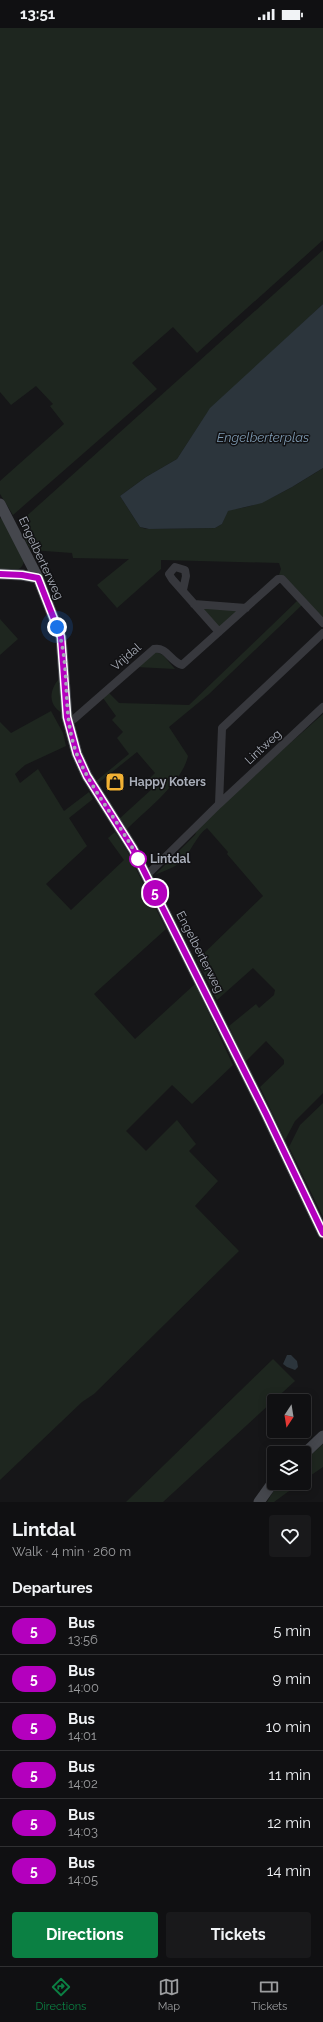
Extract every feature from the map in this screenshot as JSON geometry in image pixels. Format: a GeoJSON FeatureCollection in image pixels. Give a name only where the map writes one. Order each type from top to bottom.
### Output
{"type":"FeatureCollection","features":[{"type":"Feature","properties":{"kind":"street","name":"Engelberterweg"},"geometry":{"type":"LineString","coordinates":[[0,504],[38,578],[61,637],[68,721],[77,754],[87,776],[119,825],[193,966],[323,1233]]}},
{"type":"Feature","properties":{"kind":"street"},"geometry":{"type":"LineString","coordinates":[[22,575],[31,564]]}},
{"type":"Feature","properties":{"kind":"street"},"geometry":{"type":"LineString","coordinates":[[0,574],[22,575],[38,578]]}},
{"type":"Feature","properties":{"kind":"street","name":"Vrijdal"},"geometry":{"type":"LineString","coordinates":[[68,721],[74,719],[154,649],[158,648],[164,650],[176,664],[182,665],[278,580],[282,579],[323,623]]}},
{"type":"Feature","properties":{"kind":"street"},"geometry":{"type":"LineString","coordinates":[[183,590],[219,632]]}},
{"type":"Feature","properties":{"kind":"street"},"geometry":{"type":"LineString","coordinates":[[194,604],[246,608]]}},
{"type":"Feature","properties":{"kind":"street"},"geometry":{"type":"LineString","coordinates":[[146,876],[219,804],[222,728],[323,632]]}},
{"type":"Feature","properties":{"kind":"street","name":"Lintweg"},"geometry":{"type":"LineString","coordinates":[[219,804],[323,707]]}},
{"type":"Feature","properties":{"kind":"street"},"geometry":{"type":"LineString","coordinates":[[311,1447],[323,1436]]}},
{"type":"Feature","properties":{"kind":"street"},"geometry":{"type":"LineString","coordinates":[[259,1502],[268,1490]]}},
{"type":"Feature","properties":{"kind":"shaded area"},"geometry":{"type":"Polygon","coordinates":[[[0,28],[323,28],[323,240],[197,353],[173,327],[132,363],[157,389],[13,515],[0,494],[0,481],[64,424],[50,406],[53,404],[36,386],[11,405],[0,392],[0,28]]]}},
{"type":"Feature","properties":{"kind":"shaded area"},"geometry":{"type":"Polygon","coordinates":[[[323,250],[323,304],[207,413],[177,459],[146,477],[120,496],[140,527],[146,529],[215,528],[222,524],[227,511],[246,507],[266,500],[323,468],[323,621],[279,575],[281,569],[279,563],[161,560],[161,569],[117,608],[97,585],[129,559],[73,558],[72,553],[31,550],[26,542],[24,533],[26,532],[21,521],[323,250]]]}},
{"type":"Feature","properties":{"kind":"shaded area"},"geometry":{"type":"Polygon","coordinates":[[[2,517],[24,561],[21,567],[15,570],[0,570],[0,519],[2,517]]]}},
{"type":"Feature","properties":{"kind":"shaded area"},"geometry":{"type":"Polygon","coordinates":[[[297,601],[302,605],[209,694],[169,727],[188,756],[184,766],[179,776],[162,796],[126,830],[119,819],[152,789],[148,784],[149,779],[155,773],[137,752],[96,785],[95,782],[129,754],[117,738],[123,732],[112,720],[116,716],[103,698],[109,693],[119,703],[189,705],[297,601]]]}},
{"type":"Feature","properties":{"kind":"shaded area"},"geometry":{"type":"Polygon","coordinates":[[[203,608],[239,610],[219,628],[203,608]]]}},
{"type":"Feature","properties":{"kind":"shaded area"},"geometry":{"type":"Polygon","coordinates":[[[0,619],[18,639],[0,655],[0,619]]]}},
{"type":"Feature","properties":{"kind":"shaded area"},"geometry":{"type":"Polygon","coordinates":[[[156,652],[163,655],[175,669],[136,667],[156,652]]]}},
{"type":"Feature","properties":{"kind":"shaded area"},"geometry":{"type":"Polygon","coordinates":[[[59,679],[62,713],[57,710],[52,702],[53,688],[59,679]]]}},
{"type":"Feature","properties":{"kind":"shaded area"},"geometry":{"type":"Polygon","coordinates":[[[51,711],[63,733],[66,746],[25,765],[15,774],[20,783],[38,769],[64,811],[89,792],[93,799],[69,818],[87,846],[46,884],[71,910],[124,860],[108,838],[115,832],[126,849],[166,929],[94,994],[135,1039],[195,984],[233,1065],[192,1104],[172,1085],[126,1131],[146,1151],[177,1120],[196,1144],[189,1151],[218,1181],[195,1206],[239,1251],[94,1394],[82,1402],[0,1480],[0,722],[11,733],[51,711]]]}},
{"type":"Feature","properties":{"kind":"shaded area"},"geometry":{"type":"Polygon","coordinates":[[[323,714],[323,1093],[295,1121],[285,1140],[260,1087],[284,1064],[284,1060],[266,1041],[245,1062],[229,1026],[256,1004],[259,1008],[274,995],[275,990],[253,968],[217,1000],[197,960],[263,896],[207,828],[203,831],[181,862],[172,868],[155,875],[195,835],[197,830],[227,799],[323,714]]]}},
{"type":"Feature","properties":{"kind":"shaded area"},"geometry":{"type":"Polygon","coordinates":[[[323,1103],[323,1217],[289,1147],[300,1125],[323,1103]]]}},
{"type":"Feature","properties":{"kind":"shaded area"},"geometry":{"type":"Polygon","coordinates":[[[273,1359],[295,1381],[281,1394],[267,1394],[267,1407],[163,1502],[126,1502],[273,1359]]]}},
{"type":"Feature","properties":{"kind":"shaded area"},"geometry":{"type":"Polygon","coordinates":[[[323,1444],[323,1467],[311,1475],[311,1455],[323,1444]]]}},
{"type":"Feature","properties":{"kind":"shaded area"},"geometry":{"type":"Polygon","coordinates":[[[275,1490],[290,1490],[274,1502],[267,1502],[275,1490]]]}},
{"type":"Feature","properties":{"kind":"water","name":"Engelberterplas"},"geometry":{"type":"Polygon","coordinates":[[[323,304],[323,468],[262,503],[228,511],[222,524],[215,528],[149,529],[140,527],[120,496],[146,477],[177,459],[210,408],[323,304]]]}},
{"type":"Feature","properties":{"kind":"water"},"geometry":{"type":"Polygon","coordinates":[[[287,1355],[291,1355],[297,1361],[298,1367],[295,1370],[283,1364],[287,1355]]]}},
{"type":"Feature","properties":{"kind":"bus line","name":"5"},"geometry":{"type":"LineString","coordinates":[[0,574],[22,575],[38,578],[61,637],[67,717],[77,754],[87,776],[133,849],[193,966],[323,1233]]}},
{"type":"Feature","properties":{"kind":"place","name":"Happy Koters"},"geometry":{"type":"Point","coordinates":[115,782]}},
{"type":"Feature","properties":{"kind":"place","name":"Lintdal"},"geometry":{"type":"Point","coordinates":[138,859]}},
{"type":"Feature","properties":{"kind":"route"},"geometry":{"type":"LineString","coordinates":[[57,627],[61,637],[63,653],[67,717],[77,754],[87,776],[119,825],[140,862],[138,859]]}}]}
